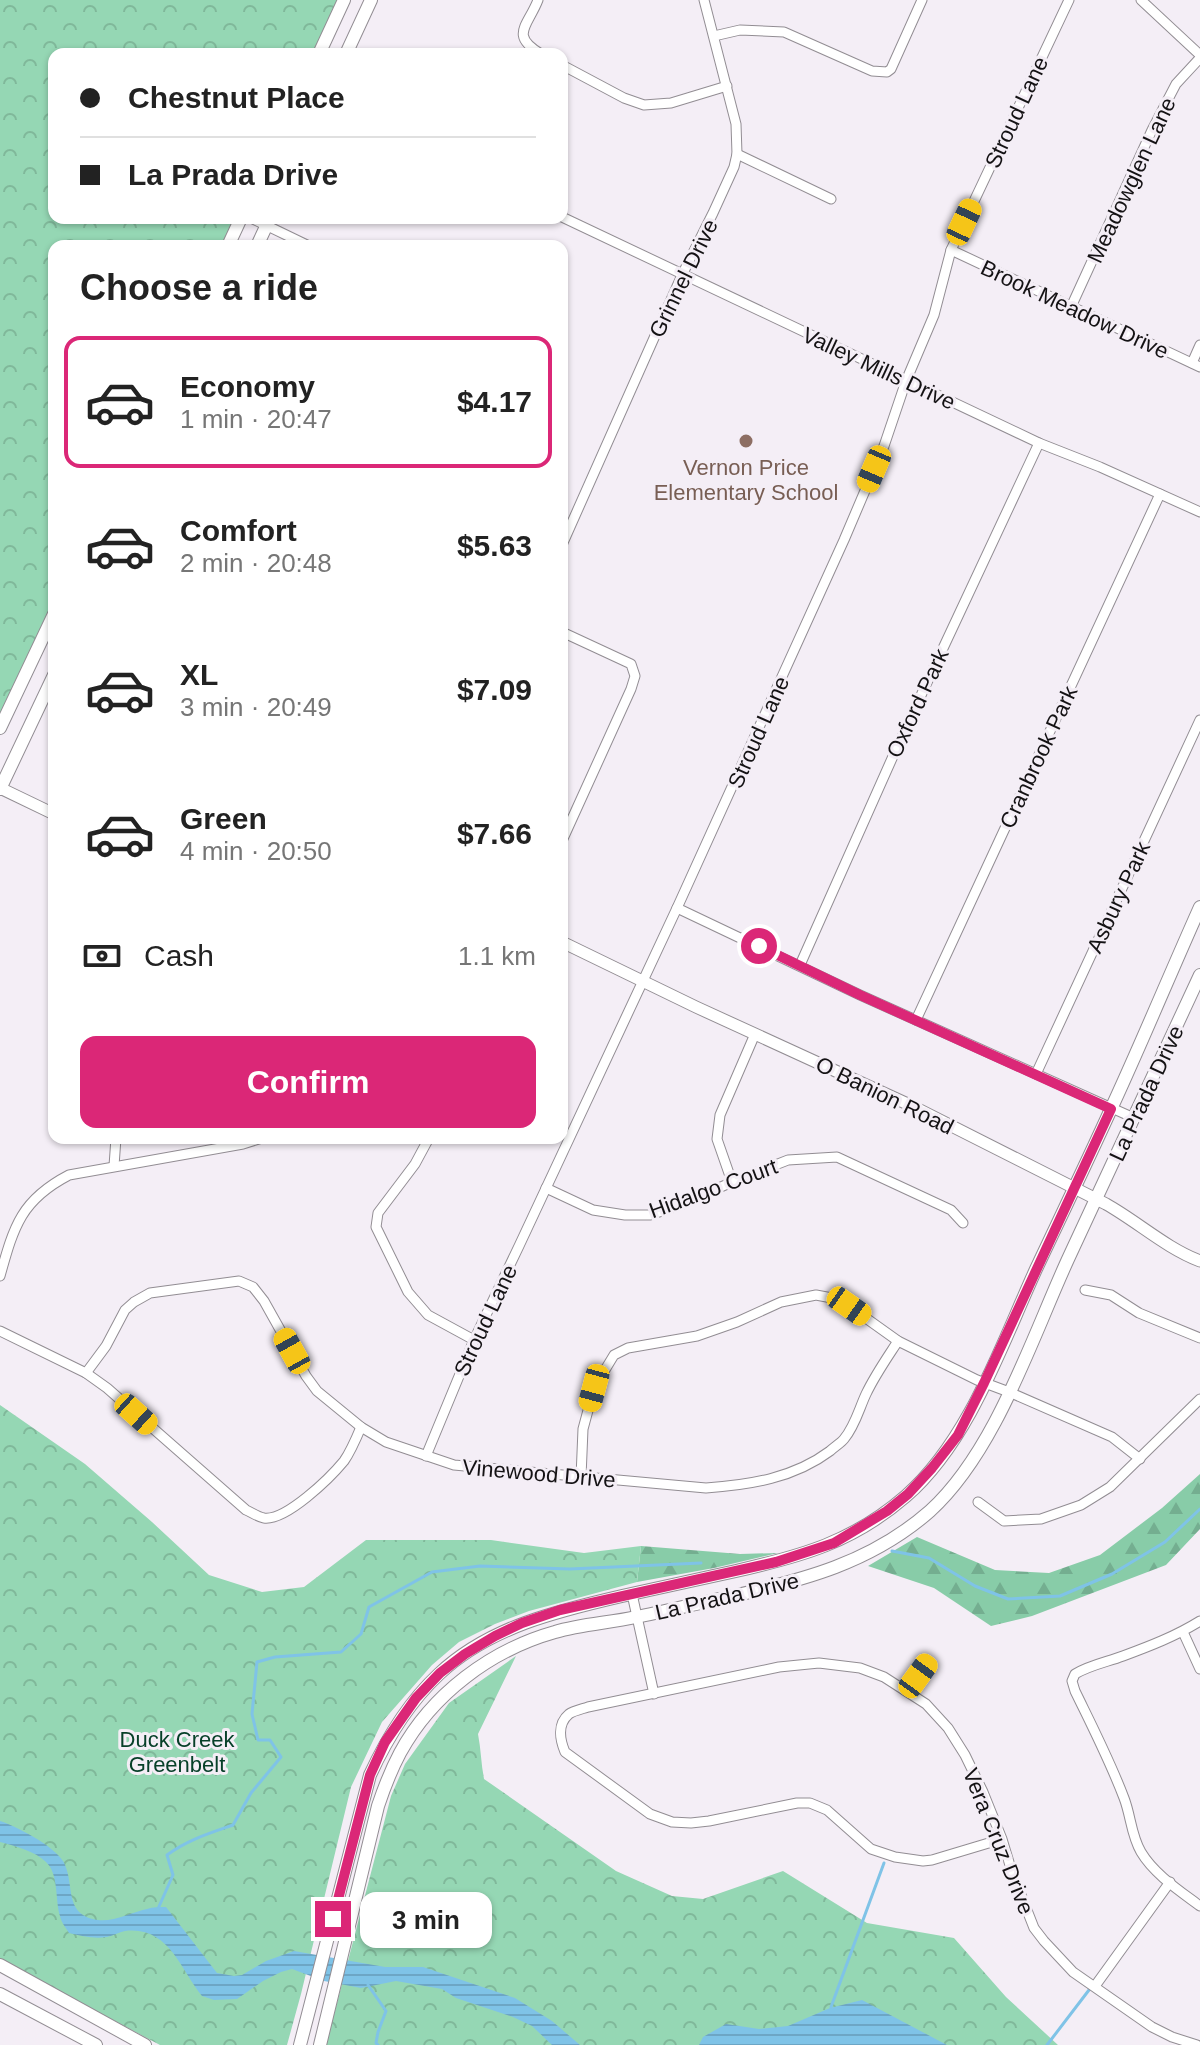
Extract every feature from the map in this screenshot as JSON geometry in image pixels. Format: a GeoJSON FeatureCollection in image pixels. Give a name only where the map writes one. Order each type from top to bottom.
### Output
{"type":"FeatureCollection","features":[{"type":"Feature","properties":{"kind":"main road"},"geometry":{"type":"LineString","coordinates":[[322,48],[344,0]]}},
{"type":"Feature","properties":{"kind":"main road"},"geometry":{"type":"LineString","coordinates":[[349,48],[371,0]]}},
{"type":"Feature","properties":{"kind":"main road"},"geometry":{"type":"LineString","coordinates":[[0,728],[48,627]]}},
{"type":"Feature","properties":{"kind":"main road"},"geometry":{"type":"LineString","coordinates":[[0,788],[48,688]]}},
{"type":"Feature","properties":{"kind":"main road","name":"La Prada Drive"},"geometry":{"type":"LineString","coordinates":[[300,2045],[370,1775],[385,1742],[416,1698],[440,1673],[495,1636],[560,1610],[776,1562],[834,1543],[887,1511],[932,1468],[958,1435],[984,1383],[1111,1109],[1200,907]]}},
{"type":"Feature","properties":{"kind":"main road","name":"La Prada Drive"},"geometry":{"type":"LineString","coordinates":[[322,2039],[378,1806],[401,1751],[445,1695],[473,1671],[505,1651],[558,1631],[637,1617],[797,1581],[833,1569],[908,1529],[953,1486],[977,1454],[1009,1392],[1200,975]]}},
{"type":"Feature","properties":{"kind":"main road"},"geometry":{"type":"LineString","coordinates":[[0,1965],[145,2045]]}},
{"type":"Feature","properties":{"kind":"main road"},"geometry":{"type":"LineString","coordinates":[[0,1994],[96,2045]]}},
{"type":"Feature","properties":{"kind":"street"},"geometry":{"type":"LineString","coordinates":[[531,48],[522,29],[538,0]]}},
{"type":"Feature","properties":{"kind":"street","name":"Grinnel Drive"},"geometry":{"type":"LineString","coordinates":[[568,532],[682,275],[725,189],[737,154],[736,124],[704,0]]}},
{"type":"Feature","properties":{"kind":"street"},"geometry":{"type":"LineString","coordinates":[[714,36],[740,30],[784,32],[872,71],[887,72],[922,0]]}},
{"type":"Feature","properties":{"kind":"street","name":"Stroud Lane"},"geometry":{"type":"LineString","coordinates":[[568,1141],[844,540],[934,315],[951,250],[1069,0]]}},
{"type":"Feature","properties":{"kind":"street"},"geometry":{"type":"LineString","coordinates":[[1141,0],[1200,57]]}},
{"type":"Feature","properties":{"kind":"street","name":"Meadowglen Lane"},"geometry":{"type":"LineString","coordinates":[[1071,307],[1152,130],[1176,84],[1200,57]]}},
{"type":"Feature","properties":{"kind":"street"},"geometry":{"type":"LineString","coordinates":[[568,68],[624,98],[644,105],[671,103],[727,86]]}},
{"type":"Feature","properties":{"kind":"street"},"geometry":{"type":"LineString","coordinates":[[737,154],[831,199]]}},
{"type":"Feature","properties":{"kind":"street","name":"Valley Mills Drive"},"geometry":{"type":"LineString","coordinates":[[568,220],[1039,443],[1200,512]]}},
{"type":"Feature","properties":{"kind":"street"},"geometry":{"type":"LineString","coordinates":[[271,224],[299,240]]}},
{"type":"Feature","properties":{"kind":"street","name":"Brook Meadow Drive"},"geometry":{"type":"LineString","coordinates":[[951,250],[1196,365]]}},
{"type":"Feature","properties":{"kind":"street"},"geometry":{"type":"LineString","coordinates":[[1196,365],[1200,345]]}},
{"type":"Feature","properties":{"kind":"street","name":"Oxford Park"},"geometry":{"type":"LineString","coordinates":[[800,965],[902,736],[1039,443]]}},
{"type":"Feature","properties":{"kind":"street","name":"Cranbrook Park"},"geometry":{"type":"LineString","coordinates":[[916,1020],[1160,494]]}},
{"type":"Feature","properties":{"kind":"street"},"geometry":{"type":"LineString","coordinates":[[568,635],[631,664],[635,676],[568,828]]}},
{"type":"Feature","properties":{"kind":"street","name":"Asbury Park"},"geometry":{"type":"LineString","coordinates":[[1036,1074],[1200,720]]}},
{"type":"Feature","properties":{"kind":"street"},"geometry":{"type":"LineString","coordinates":[[0,788],[48,811]]}},
{"type":"Feature","properties":{"kind":"street"},"geometry":{"type":"LineString","coordinates":[[677,908],[1134,1118]]}},
{"type":"Feature","properties":{"kind":"street","name":"O Banion Road"},"geometry":{"type":"LineString","coordinates":[[568,945],[912,1106],[1096,1199],[1200,1261]]}},
{"type":"Feature","properties":{"kind":"street"},"geometry":{"type":"LineString","coordinates":[[732,1182],[717,1139],[720,1115],[755,1034]]}},
{"type":"Feature","properties":{"kind":"street"},"geometry":{"type":"LineString","coordinates":[[114,1166],[116,1144]]}},
{"type":"Feature","properties":{"kind":"street"},"geometry":{"type":"LineString","coordinates":[[0,1276],[16,1224],[29,1204],[49,1186],[69,1175],[243,1144]]}},
{"type":"Feature","properties":{"kind":"street"},"geometry":{"type":"LineString","coordinates":[[426,1144],[415,1164],[378,1213],[376,1227],[408,1292],[428,1315],[474,1340]]}},
{"type":"Feature","properties":{"kind":"street","name":"Stroud Lane"},"geometry":{"type":"LineString","coordinates":[[426,1456],[474,1340],[567,1144]]}},
{"type":"Feature","properties":{"kind":"street","name":"Hidalgo Court"},"geometry":{"type":"LineString","coordinates":[[546,1188],[593,1210],[650,1215],[788,1160],[837,1157],[951,1210],[963,1223]]}},
{"type":"Feature","properties":{"kind":"street","name":"Vinewood Drive"},"geometry":{"type":"LineString","coordinates":[[86,1373],[106,1346],[125,1310],[134,1302],[150,1293],[239,1281],[253,1287],[264,1301],[317,1391],[361,1427],[386,1442],[454,1465],[706,1488],[771,1480],[820,1458],[844,1439],[877,1373],[898,1341]]}},
{"type":"Feature","properties":{"kind":"street"},"geometry":{"type":"LineString","coordinates":[[1085,1290],[1111,1295],[1139,1313],[1200,1338]]}},
{"type":"Feature","properties":{"kind":"street"},"geometry":{"type":"LineString","coordinates":[[581,1477],[583,1429],[594,1388],[614,1355],[628,1348],[697,1336],[781,1302],[816,1295],[849,1306],[898,1341],[984,1383],[1112,1437],[1140,1459]]}},
{"type":"Feature","properties":{"kind":"street"},"geometry":{"type":"LineString","coordinates":[[0,1331],[86,1373],[246,1510],[265,1518],[286,1513],[320,1485],[343,1462],[361,1427]]}},
{"type":"Feature","properties":{"kind":"street"},"geometry":{"type":"LineString","coordinates":[[978,1502],[1004,1521],[1041,1519],[1081,1505],[1110,1487],[1200,1399]]}},
{"type":"Feature","properties":{"kind":"street"},"geometry":{"type":"LineString","coordinates":[[632,1594],[654,1694]]}},
{"type":"Feature","properties":{"kind":"street"},"geometry":{"type":"LineString","coordinates":[[1200,1621],[1183,1632],[1124,1656],[1084,1668],[1075,1674],[1072,1681],[1110,1762],[1141,1853],[1200,1906]]}},
{"type":"Feature","properties":{"kind":"street"},"geometry":{"type":"LineString","coordinates":[[1183,1632],[1200,1669]]}},
{"type":"Feature","properties":{"kind":"street"},"geometry":{"type":"LineString","coordinates":[[908,1691],[928,1662]]}},
{"type":"Feature","properties":{"kind":"street","name":"Vera Cruz Drive"},"geometry":{"type":"LineString","coordinates":[[1002,1839],[923,1861],[895,1857],[871,1849],[827,1810],[810,1803],[691,1823],[672,1822],[650,1814],[565,1752],[560,1740],[562,1726],[569,1714],[588,1707],[779,1667],[819,1663],[860,1668],[884,1677],[926,1704],[948,1728],[971,1768],[1002,1839],[1034,1928],[1073,1972],[1152,2027],[1197,2045]]}},
{"type":"Feature","properties":{"kind":"street"},"geometry":{"type":"LineString","coordinates":[[1095,1986],[1170,1882]]}},
{"type":"Feature","properties":{"kind":"green space"},"geometry":{"type":"Polygon","coordinates":[[[0,0],[339,0],[317,48],[48,48],[48,224],[233,224],[226,240],[48,240],[48,614],[0,716],[0,0]]]}},
{"type":"Feature","properties":{"kind":"green space","name":"Duck Creek Greenbelt"},"geometry":{"type":"Polygon","coordinates":[[[0,1405],[85,1464],[209,1575],[262,1592],[304,1587],[366,1540],[491,1540],[584,1553],[641,1546],[637,1582],[529,1611],[459,1642],[432,1665],[382,1722],[351,1787],[287,2045],[160,2045],[0,1960],[0,1405]]]}},
{"type":"Feature","properties":{"kind":"green space"},"geometry":{"type":"Polygon","coordinates":[[[1200,1474],[1200,1529],[1166,1565],[1032,1616],[991,1626],[934,1588],[868,1566],[917,1537],[995,1570],[1049,1573],[1100,1555],[1162,1508],[1200,1474]]]}},
{"type":"Feature","properties":{"kind":"green space"},"geometry":{"type":"Polygon","coordinates":[[[641,1546],[740,1554],[778,1553],[637,1582],[641,1546]]]}},
{"type":"Feature","properties":{"kind":"green space"},"geometry":{"type":"Polygon","coordinates":[[[516,1656],[478,1734],[484,1779],[616,1871],[672,1896],[703,1899],[783,1871],[867,1923],[954,1938],[1006,1997],[1058,2045],[326,2045],[391,1796],[405,1764],[449,1703],[516,1656]]]}},
{"type":"Feature","properties":{"kind":"water"},"geometry":{"type":"Polygon","coordinates":[[[0,1821],[34,1837],[58,1855],[67,1870],[72,1897],[79,1912],[104,1920],[166,1907],[217,1973],[242,1975],[266,1961],[294,1951],[385,1967],[423,1967],[515,1998],[552,2021],[580,2045],[552,2045],[532,2026],[513,2017],[456,1998],[442,1989],[396,1981],[361,1988],[324,1981],[292,1969],[263,1981],[237,1999],[214,2000],[202,1996],[172,1952],[152,1935],[125,1931],[97,1938],[69,1933],[58,1910],[55,1880],[50,1867],[31,1852],[0,1842],[0,1821]]]}},
{"type":"Feature","properties":{"kind":"water"},"geometry":{"type":"Polygon","coordinates":[[[862,2000],[947,2045],[699,2045],[703,2037],[726,2024],[759,2029],[788,2026],[830,2008],[862,2000]]]}},
{"type":"Feature","properties":{"kind":"waterway"},"geometry":{"type":"LineString","coordinates":[[892,1551],[929,1558],[975,1586],[1008,1599],[1060,1596],[1112,1574],[1165,1542],[1200,1509]]}},
{"type":"Feature","properties":{"kind":"waterway"},"geometry":{"type":"LineString","coordinates":[[157,1911],[173,1875],[167,1855],[191,1841],[233,1825],[251,1793],[281,1757],[270,1740],[258,1740],[252,1714],[257,1662],[275,1657],[341,1652],[361,1634],[369,1607],[432,1572],[480,1566],[570,1569],[701,1563]]}},
{"type":"Feature","properties":{"kind":"waterway"},"geometry":{"type":"LineString","coordinates":[[831,2007],[884,1863]]}},
{"type":"Feature","properties":{"kind":"waterway"},"geometry":{"type":"LineString","coordinates":[[368,1985],[386,2011],[378,2032],[378,2045]]}},
{"type":"Feature","properties":{"kind":"waterway"},"geometry":{"type":"LineString","coordinates":[[1047,2045],[1089,1990]]}},
{"type":"Feature","properties":{"kind":"place","name":"Vernon Price Elementary School"},"geometry":{"type":"Point","coordinates":[746,441]}},
{"type":"Feature","properties":{"kind":"route"},"geometry":{"type":"LineString","coordinates":[[333,1919],[360,1809],[370,1775],[385,1742],[416,1698],[440,1673],[465,1654],[522,1623],[560,1610],[776,1562],[834,1543],[857,1531],[908,1494],[958,1435],[1111,1109],[759,946]]}}]}
